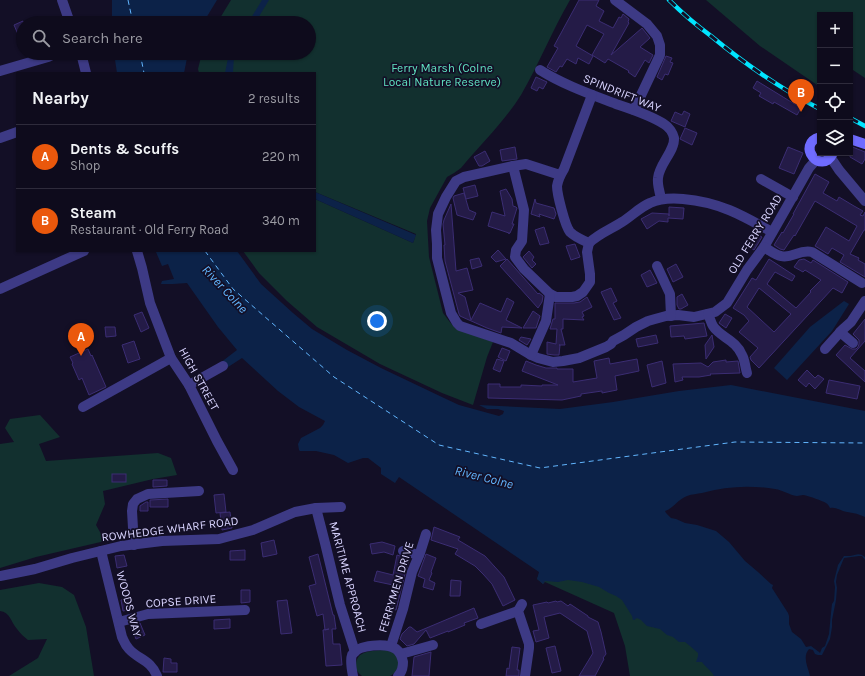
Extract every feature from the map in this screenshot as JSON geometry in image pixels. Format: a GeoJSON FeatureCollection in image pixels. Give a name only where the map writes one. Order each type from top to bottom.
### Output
{"type":"FeatureCollection","features":[{"type":"Feature","properties":{"kind":"main road"},"geometry":{"type":"LineString","coordinates":[[817,138],[813,140],[811,144],[811,155],[819,161],[825,161],[831,156]]}},
{"type":"Feature","properties":{"kind":"main road"},"geometry":{"type":"LineString","coordinates":[[853,140],[865,144]]}},
{"type":"Feature","properties":{"kind":"street"},"geometry":{"type":"LineString","coordinates":[[62,0],[68,16]]}},
{"type":"Feature","properties":{"kind":"street"},"geometry":{"type":"LineString","coordinates":[[615,0],[636,14],[647,24],[657,36],[660,45],[660,56],[634,110]]}},
{"type":"Feature","properties":{"kind":"street"},"geometry":{"type":"LineString","coordinates":[[0,71],[38,60]]}},
{"type":"Feature","properties":{"kind":"street"},"geometry":{"type":"LineString","coordinates":[[82,60],[86,72]]}},
{"type":"Feature","properties":{"kind":"street","name":"SPINDRIFT WAY"},"geometry":{"type":"LineString","coordinates":[[540,70],[554,79],[634,110],[665,124],[671,131],[674,138],[672,148],[659,171],[658,178],[661,199]]}},
{"type":"Feature","properties":{"kind":"street"},"geometry":{"type":"LineString","coordinates":[[589,244],[576,237],[569,231],[558,191],[558,183],[592,95]]}},
{"type":"Feature","properties":{"kind":"street"},"geometry":{"type":"LineString","coordinates":[[0,138],[16,132]]}},
{"type":"Feature","properties":{"kind":"street"},"geometry":{"type":"LineString","coordinates":[[832,156],[839,170],[865,201]]}},
{"type":"Feature","properties":{"kind":"street","name":"OLD FERRY ROAD"},"geometry":{"type":"LineString","coordinates":[[560,176],[526,164],[464,177],[456,181],[446,197],[438,214],[436,230],[437,258],[451,312],[457,324],[511,344],[543,360],[553,362],[579,358],[611,344],[613,341],[648,321],[678,315],[694,317],[715,312],[727,302],[747,270],[764,247],[794,197],[809,168],[816,160]]}},
{"type":"Feature","properties":{"kind":"street"},"geometry":{"type":"LineString","coordinates":[[513,166],[524,210],[522,241],[516,250],[515,256],[524,269],[550,294],[556,296],[577,296],[586,289],[590,282],[587,252],[589,244],[594,239],[628,218],[640,208],[661,199],[676,198],[698,200],[710,203],[737,213],[772,232]]}},
{"type":"Feature","properties":{"kind":"street"},"geometry":{"type":"LineString","coordinates":[[761,179],[794,197]]}},
{"type":"Feature","properties":{"kind":"street"},"geometry":{"type":"LineString","coordinates":[[764,247],[781,256],[792,255],[806,250],[812,252],[862,283]]}},
{"type":"Feature","properties":{"kind":"street"},"geometry":{"type":"LineString","coordinates":[[0,289],[82,252]]}},
{"type":"Feature","properties":{"kind":"street","name":"HIGH STREET"},"geometry":{"type":"LineString","coordinates":[[137,252],[150,303],[171,358],[189,385],[233,470]]}},
{"type":"Feature","properties":{"kind":"street"},"geometry":{"type":"LineString","coordinates":[[657,266],[670,294],[671,316]]}},
{"type":"Feature","properties":{"kind":"street"},"geometry":{"type":"LineString","coordinates":[[531,355],[546,321],[550,294]]}},
{"type":"Feature","properties":{"kind":"street"},"geometry":{"type":"LineString","coordinates":[[824,349],[851,322],[865,301]]}},
{"type":"Feature","properties":{"kind":"street"},"geometry":{"type":"LineString","coordinates":[[708,314],[713,326],[742,353],[746,373]]}},
{"type":"Feature","properties":{"kind":"street"},"geometry":{"type":"LineString","coordinates":[[840,332],[852,343]]}},
{"type":"Feature","properties":{"kind":"street"},"geometry":{"type":"LineString","coordinates":[[84,407],[171,358]]}},
{"type":"Feature","properties":{"kind":"street"},"geometry":{"type":"LineString","coordinates":[[189,385],[223,366]]}},
{"type":"Feature","properties":{"kind":"street"},"geometry":{"type":"LineString","coordinates":[[134,545],[132,510],[138,498],[148,494],[199,491]]}},
{"type":"Feature","properties":{"kind":"street","name":"ROWHEDGE WHARF ROAD"},"geometry":{"type":"LineString","coordinates":[[0,576],[35,569],[121,546],[162,541],[219,539],[254,530],[296,512],[316,508],[342,507]]}},
{"type":"Feature","properties":{"kind":"street","name":"MARITIME APPROACH"},"geometry":{"type":"LineString","coordinates":[[316,508],[340,605],[354,652]]}},
{"type":"Feature","properties":{"kind":"street","name":"FERRYMEN DRIVE"},"geometry":{"type":"LineString","coordinates":[[391,646],[403,609],[412,572],[426,534]]}},
{"type":"Feature","properties":{"kind":"street","name":"WOODS WAY"},"geometry":{"type":"LineString","coordinates":[[101,551],[125,644],[129,650],[151,666],[157,676]]}},
{"type":"Feature","properties":{"kind":"street"},"geometry":{"type":"LineString","coordinates":[[403,551],[419,555]]}},
{"type":"Feature","properties":{"kind":"street"},"geometry":{"type":"LineString","coordinates":[[481,624],[520,608],[529,644],[525,676]]}},
{"type":"Feature","properties":{"kind":"street","name":"COPSE DRIVE"},"geometry":{"type":"LineString","coordinates":[[119,622],[148,614],[245,610]]}},
{"type":"Feature","properties":{"kind":"street"},"geometry":{"type":"LineString","coordinates":[[401,654],[433,645]]}},
{"type":"Feature","properties":{"kind":"street","name":"MARITIME APPROACH"},"geometry":{"type":"LineString","coordinates":[[354,676],[352,674],[351,656],[354,652],[360,648],[372,646],[391,646]]}},
{"type":"Feature","properties":{"kind":"street"},"geometry":{"type":"LineString","coordinates":[[391,646],[401,654],[403,660],[402,672],[399,676]]}},
{"type":"Feature","properties":{"kind":"green space","name":"Ferry Marsh (Colne Local Nature Reserve)"},"geometry":{"type":"Polygon","coordinates":[[[231,0],[570,0],[521,95],[500,124],[461,168],[447,177],[430,208],[427,221],[429,257],[443,313],[455,328],[493,342],[473,405],[442,393],[380,364],[317,327],[287,301],[259,273],[244,252],[316,252],[316,199],[413,243],[416,234],[316,192],[316,72],[199,72],[200,60],[316,60],[316,16],[221,16],[231,0]]]}},
{"type":"Feature","properties":{"kind":"green space"},"geometry":{"type":"Polygon","coordinates":[[[706,0],[865,0],[865,78],[853,70],[853,12],[817,12],[817,85],[760,46],[706,0]]]}},
{"type":"Feature","properties":{"kind":"green space"},"geometry":{"type":"Polygon","coordinates":[[[40,415],[60,437],[39,444],[46,461],[158,453],[171,458],[177,475],[103,491],[105,504],[96,525],[105,541],[36,557],[0,568],[0,444],[14,442],[5,428],[10,419],[40,415]]]}},
{"type":"Feature","properties":{"kind":"green space"},"geometry":{"type":"Polygon","coordinates":[[[547,560],[792,676],[630,676],[625,646],[614,613],[545,582],[543,584],[537,579],[540,572],[534,568],[547,560]]]}},
{"type":"Feature","properties":{"kind":"green space"},"geometry":{"type":"Polygon","coordinates":[[[39,583],[62,587],[74,595],[86,627],[94,676],[9,676],[38,658],[47,639],[28,640],[21,633],[8,615],[0,611],[0,590],[39,583]]]}},
{"type":"Feature","properties":{"kind":"green space"},"geometry":{"type":"Polygon","coordinates":[[[384,650],[394,653],[398,659],[399,662],[396,672],[390,676],[362,676],[359,674],[356,665],[359,656],[370,651],[384,650]]]}},
{"type":"Feature","properties":{"kind":"water"},"geometry":{"type":"Polygon","coordinates":[[[112,0],[217,0],[207,16],[112,16],[112,0]]]}},
{"type":"Feature","properties":{"kind":"water"},"geometry":{"type":"Polygon","coordinates":[[[262,0],[269,0],[259,16],[252,16],[262,0]]]}},
{"type":"Feature","properties":{"kind":"water"},"geometry":{"type":"Polygon","coordinates":[[[115,60],[187,60],[184,72],[117,72],[115,60]]]}},
{"type":"Feature","properties":{"kind":"water"},"geometry":{"type":"Polygon","coordinates":[[[228,60],[234,60],[233,72],[225,72],[228,60]]]}},
{"type":"Feature","properties":{"kind":"water"},"geometry":{"type":"Polygon","coordinates":[[[316,192],[416,235],[413,243],[316,199],[316,192]]]}},
{"type":"Feature","properties":{"kind":"water","name":"River Colne"},"geometry":{"type":"Polygon","coordinates":[[[156,252],[238,252],[261,284],[312,329],[381,368],[459,405],[499,416],[503,414],[504,411],[498,409],[487,409],[479,405],[560,409],[679,391],[731,385],[865,411],[865,517],[835,508],[830,508],[824,502],[805,495],[797,496],[778,490],[748,487],[720,489],[689,495],[665,511],[671,518],[716,531],[729,542],[745,561],[773,585],[772,588],[788,613],[789,624],[792,632],[801,639],[806,647],[811,646],[820,653],[822,648],[825,646],[829,634],[832,604],[834,601],[834,581],[838,565],[844,556],[859,554],[865,557],[865,560],[862,556],[844,558],[837,575],[836,600],[830,639],[822,655],[815,654],[813,650],[809,649],[806,655],[806,662],[810,676],[714,676],[702,662],[696,662],[698,653],[690,646],[685,642],[679,642],[660,629],[647,626],[637,618],[633,620],[622,600],[616,596],[599,587],[582,582],[568,580],[558,582],[545,581],[543,584],[537,579],[539,572],[399,477],[395,483],[381,474],[381,468],[368,458],[363,458],[348,463],[334,455],[316,451],[300,451],[298,444],[301,438],[320,428],[325,421],[299,407],[278,391],[242,358],[225,369],[220,363],[237,350],[218,327],[187,283],[161,284],[162,281],[174,279],[168,264],[162,266],[156,252]]]}},
{"type":"Feature","properties":{"kind":"water"},"geometry":{"type":"Polygon","coordinates":[[[844,301],[849,304],[832,331],[787,380],[774,368],[810,327],[844,301]]]}},
{"type":"Feature","properties":{"kind":"building"},"geometry":{"type":"Polygon","coordinates":[[[579,0],[599,0],[596,6],[604,11],[599,21],[613,28],[619,17],[621,18],[623,14],[629,19],[629,23],[611,55],[642,28],[650,38],[640,47],[653,55],[649,63],[645,60],[635,77],[628,72],[629,71],[608,59],[605,63],[592,55],[604,34],[587,25],[576,46],[593,56],[589,64],[578,58],[576,64],[567,59],[562,67],[560,66],[556,72],[547,67],[558,48],[554,46],[579,0]]]}},
{"type":"Feature","properties":{"kind":"building"},"geometry":{"type":"Polygon","coordinates":[[[666,56],[672,58],[670,62],[673,63],[668,75],[665,74],[662,80],[657,77],[666,56]]]}},
{"type":"Feature","properties":{"kind":"building"},"geometry":{"type":"Polygon","coordinates":[[[536,77],[547,82],[543,89],[539,87],[537,91],[531,88],[536,77]]]}},
{"type":"Feature","properties":{"kind":"building"},"geometry":{"type":"Polygon","coordinates":[[[757,81],[801,108],[797,115],[774,102],[773,104],[759,96],[761,93],[753,88],[757,81]]]}},
{"type":"Feature","properties":{"kind":"building"},"geometry":{"type":"Polygon","coordinates":[[[684,111],[690,114],[685,127],[671,121],[675,112],[682,115],[684,111]]]}},
{"type":"Feature","properties":{"kind":"building"},"geometry":{"type":"Polygon","coordinates":[[[685,128],[697,133],[692,145],[680,139],[685,128]]]}},
{"type":"Feature","properties":{"kind":"building"},"geometry":{"type":"Polygon","coordinates":[[[515,147],[517,159],[502,161],[500,150],[515,147]]]}},
{"type":"Feature","properties":{"kind":"building"},"geometry":{"type":"Polygon","coordinates":[[[788,147],[803,153],[794,174],[779,168],[788,147]]]}},
{"type":"Feature","properties":{"kind":"building"},"geometry":{"type":"Polygon","coordinates":[[[853,147],[865,152],[865,159],[862,164],[850,157],[853,156],[853,147]]]}},
{"type":"Feature","properties":{"kind":"building"},"geometry":{"type":"Polygon","coordinates":[[[485,151],[490,161],[482,166],[479,166],[474,157],[485,151]]]}},
{"type":"Feature","properties":{"kind":"building"},"geometry":{"type":"Polygon","coordinates":[[[815,174],[829,182],[823,193],[837,201],[839,197],[863,211],[860,215],[863,216],[865,212],[865,230],[850,254],[859,258],[858,260],[865,264],[865,277],[840,262],[844,255],[832,248],[828,254],[815,246],[826,227],[849,241],[857,226],[815,201],[795,236],[794,235],[784,250],[774,245],[794,214],[815,174]]]}},
{"type":"Feature","properties":{"kind":"building"},"geometry":{"type":"Polygon","coordinates":[[[475,185],[478,196],[466,199],[463,188],[475,185]]]}},
{"type":"Feature","properties":{"kind":"building"},"geometry":{"type":"Polygon","coordinates":[[[506,189],[512,199],[513,206],[517,208],[512,224],[514,224],[510,233],[488,226],[492,212],[505,216],[500,191],[506,189]]]}},
{"type":"Feature","properties":{"kind":"building"},"geometry":{"type":"Polygon","coordinates":[[[464,193],[469,210],[476,213],[473,220],[457,215],[453,198],[454,196],[464,193]]]}},
{"type":"Feature","properties":{"kind":"building"},"geometry":{"type":"Polygon","coordinates":[[[535,199],[536,203],[554,208],[556,214],[554,219],[539,214],[540,217],[531,214],[535,199]]]}},
{"type":"Feature","properties":{"kind":"building"},"geometry":{"type":"Polygon","coordinates":[[[451,204],[456,271],[467,268],[473,290],[458,293],[465,297],[471,320],[480,303],[501,312],[507,298],[514,302],[506,320],[522,328],[502,327],[501,333],[460,316],[445,261],[443,224],[451,204]]]}},
{"type":"Feature","properties":{"kind":"building"},"geometry":{"type":"Polygon","coordinates":[[[669,207],[684,208],[683,219],[668,218],[668,222],[659,221],[647,229],[641,219],[652,213],[669,214],[669,207]]]}},
{"type":"Feature","properties":{"kind":"building"},"geometry":{"type":"Polygon","coordinates":[[[544,227],[549,243],[540,245],[535,230],[544,227]]]}},
{"type":"Feature","properties":{"kind":"building"},"geometry":{"type":"Polygon","coordinates":[[[753,232],[762,237],[754,250],[745,244],[753,232]]]}},
{"type":"Feature","properties":{"kind":"building"},"geometry":{"type":"Polygon","coordinates":[[[575,244],[580,257],[571,260],[566,246],[575,244]]]}},
{"type":"Feature","properties":{"kind":"building"},"geometry":{"type":"Polygon","coordinates":[[[498,250],[506,259],[496,262],[491,257],[498,250]]]}},
{"type":"Feature","properties":{"kind":"building"},"geometry":{"type":"Polygon","coordinates":[[[529,251],[534,257],[532,260],[536,264],[532,268],[523,257],[529,251]]]}},
{"type":"Feature","properties":{"kind":"building"},"geometry":{"type":"Polygon","coordinates":[[[479,258],[482,266],[472,269],[470,260],[479,258]]]}},
{"type":"Feature","properties":{"kind":"building"},"geometry":{"type":"Polygon","coordinates":[[[507,259],[538,294],[539,293],[543,296],[542,302],[538,308],[500,266],[507,259]]]}},
{"type":"Feature","properties":{"kind":"building"},"geometry":{"type":"Polygon","coordinates":[[[769,259],[795,276],[792,281],[775,272],[767,284],[796,308],[821,280],[805,270],[803,272],[794,267],[799,260],[804,259],[811,263],[813,260],[848,282],[842,293],[833,288],[759,368],[750,357],[758,348],[739,332],[749,321],[744,315],[733,308],[752,278],[756,280],[769,259]],[[759,288],[747,307],[774,332],[791,314],[759,288]]]}},
{"type":"Feature","properties":{"kind":"building"},"geometry":{"type":"Polygon","coordinates":[[[676,264],[683,277],[673,282],[667,269],[676,264]]]}},
{"type":"Feature","properties":{"kind":"building"},"geometry":{"type":"Polygon","coordinates":[[[650,270],[657,283],[647,287],[641,275],[650,270]]]}},
{"type":"Feature","properties":{"kind":"building"},"geometry":{"type":"Polygon","coordinates":[[[611,288],[617,301],[613,303],[621,318],[614,320],[601,292],[611,288]]]}},
{"type":"Feature","properties":{"kind":"building"},"geometry":{"type":"Polygon","coordinates":[[[682,294],[688,305],[679,309],[677,305],[677,297],[682,294]]]}},
{"type":"Feature","properties":{"kind":"building"},"geometry":{"type":"Polygon","coordinates":[[[587,297],[592,307],[582,312],[584,316],[582,317],[584,320],[563,319],[563,329],[561,329],[565,345],[560,345],[559,355],[547,354],[547,342],[556,344],[557,329],[550,329],[553,319],[555,319],[555,303],[580,302],[587,297]]]}},
{"type":"Feature","properties":{"kind":"building"},"geometry":{"type":"Polygon","coordinates":[[[533,311],[540,316],[536,328],[523,328],[533,311]]]}},
{"type":"Feature","properties":{"kind":"building"},"geometry":{"type":"Polygon","coordinates":[[[142,312],[149,328],[141,332],[134,315],[142,312]]]}},
{"type":"Feature","properties":{"kind":"building"},"geometry":{"type":"Polygon","coordinates":[[[725,314],[732,318],[726,328],[719,323],[725,314]]]}},
{"type":"Feature","properties":{"kind":"building"},"geometry":{"type":"Polygon","coordinates":[[[865,319],[865,341],[850,358],[865,371],[865,382],[836,355],[845,345],[852,349],[856,349],[858,347],[859,340],[853,334],[865,319]]]}},
{"type":"Feature","properties":{"kind":"building"},"geometry":{"type":"Polygon","coordinates":[[[704,323],[707,336],[685,339],[684,336],[671,337],[670,326],[704,323]]]}},
{"type":"Feature","properties":{"kind":"building"},"geometry":{"type":"Polygon","coordinates":[[[105,327],[115,327],[116,336],[106,337],[105,327]]]}},
{"type":"Feature","properties":{"kind":"building"},"geometry":{"type":"Polygon","coordinates":[[[656,335],[658,343],[638,347],[636,339],[656,335]]]}},
{"type":"Feature","properties":{"kind":"building"},"geometry":{"type":"Polygon","coordinates":[[[712,335],[714,347],[706,359],[705,345],[712,335]]]}},
{"type":"Feature","properties":{"kind":"building"},"geometry":{"type":"Polygon","coordinates":[[[521,337],[531,339],[527,345],[519,340],[521,337]]]}},
{"type":"Feature","properties":{"kind":"building"},"geometry":{"type":"Polygon","coordinates":[[[134,341],[140,359],[128,363],[122,345],[134,341]]]}},
{"type":"Feature","properties":{"kind":"building"},"geometry":{"type":"Polygon","coordinates":[[[502,348],[510,351],[506,361],[498,357],[502,348]]]}},
{"type":"Feature","properties":{"kind":"building"},"geometry":{"type":"Polygon","coordinates":[[[88,349],[106,387],[89,395],[82,378],[79,380],[70,357],[88,349]]]}},
{"type":"Feature","properties":{"kind":"building"},"geometry":{"type":"Polygon","coordinates":[[[609,358],[610,364],[637,359],[639,371],[615,376],[617,390],[602,393],[602,391],[581,394],[581,396],[562,400],[488,398],[488,384],[500,384],[500,387],[521,387],[521,385],[558,385],[522,371],[526,361],[546,368],[573,369],[573,382],[597,378],[594,361],[609,358]]]}},
{"type":"Feature","properties":{"kind":"building"},"geometry":{"type":"Polygon","coordinates":[[[497,359],[504,361],[500,372],[493,369],[497,359]]]}},
{"type":"Feature","properties":{"kind":"building"},"geometry":{"type":"Polygon","coordinates":[[[726,360],[726,362],[738,361],[740,373],[682,377],[683,380],[675,382],[673,364],[701,363],[708,367],[713,362],[726,360]]]}},
{"type":"Feature","properties":{"kind":"building"},"geometry":{"type":"Polygon","coordinates":[[[662,361],[666,383],[652,387],[647,365],[662,361]]]}},
{"type":"Feature","properties":{"kind":"building"},"geometry":{"type":"Polygon","coordinates":[[[807,370],[815,378],[818,375],[824,379],[815,389],[809,383],[806,387],[798,380],[807,370]]]}},
{"type":"Feature","properties":{"kind":"building"},"geometry":{"type":"Polygon","coordinates":[[[829,380],[860,386],[857,399],[826,393],[829,380]]]}},
{"type":"Feature","properties":{"kind":"building"},"geometry":{"type":"Polygon","coordinates":[[[112,474],[126,474],[126,482],[112,482],[112,474]]]}},
{"type":"Feature","properties":{"kind":"building"},"geometry":{"type":"Polygon","coordinates":[[[153,480],[167,480],[167,486],[153,487],[153,480]]]}},
{"type":"Feature","properties":{"kind":"building"},"geometry":{"type":"Polygon","coordinates":[[[224,494],[226,512],[216,513],[214,495],[224,494]]]}},
{"type":"Feature","properties":{"kind":"building"},"geometry":{"type":"Polygon","coordinates":[[[168,499],[168,507],[150,507],[150,500],[168,499]]]}},
{"type":"Feature","properties":{"kind":"building"},"geometry":{"type":"Polygon","coordinates":[[[148,502],[148,511],[140,511],[140,506],[148,502]]]}},
{"type":"Feature","properties":{"kind":"building"},"geometry":{"type":"Polygon","coordinates":[[[230,512],[232,528],[222,530],[220,513],[230,512]]]}},
{"type":"Feature","properties":{"kind":"building"},"geometry":{"type":"Polygon","coordinates":[[[434,527],[460,537],[458,540],[485,556],[504,577],[515,600],[503,606],[492,584],[483,574],[475,566],[455,554],[458,549],[431,540],[434,527]]]}},
{"type":"Feature","properties":{"kind":"building"},"geometry":{"type":"Polygon","coordinates":[[[274,540],[277,554],[263,557],[261,543],[274,540]]]}},
{"type":"Feature","properties":{"kind":"building"},"geometry":{"type":"Polygon","coordinates":[[[382,542],[395,546],[393,555],[384,552],[372,554],[370,544],[382,542]]]}},
{"type":"Feature","properties":{"kind":"building"},"geometry":{"type":"Polygon","coordinates":[[[245,550],[245,560],[230,560],[230,551],[245,550]]]}},
{"type":"Feature","properties":{"kind":"building"},"geometry":{"type":"Polygon","coordinates":[[[318,554],[334,615],[336,629],[332,629],[333,644],[340,644],[342,665],[326,666],[323,614],[317,616],[309,586],[316,584],[309,557],[318,554]]]}},
{"type":"Feature","properties":{"kind":"building"},"geometry":{"type":"Polygon","coordinates":[[[426,554],[436,558],[429,580],[435,583],[433,590],[423,587],[425,579],[418,576],[426,554]]]}},
{"type":"Feature","properties":{"kind":"building"},"geometry":{"type":"Polygon","coordinates":[[[124,555],[127,566],[117,568],[115,556],[124,555]]]}},
{"type":"Feature","properties":{"kind":"building"},"geometry":{"type":"Polygon","coordinates":[[[397,555],[409,559],[396,610],[388,608],[393,585],[374,581],[377,571],[393,575],[397,555]]]}},
{"type":"Feature","properties":{"kind":"building"},"geometry":{"type":"Polygon","coordinates":[[[451,580],[461,581],[460,596],[450,596],[451,580]]]}},
{"type":"Feature","properties":{"kind":"building"},"geometry":{"type":"Polygon","coordinates":[[[241,590],[250,590],[250,602],[241,603],[241,590]]]}},
{"type":"Feature","properties":{"kind":"building"},"geometry":{"type":"Polygon","coordinates":[[[130,597],[133,609],[123,611],[121,600],[130,597]]]}},
{"type":"Feature","properties":{"kind":"building"},"geometry":{"type":"Polygon","coordinates":[[[287,600],[292,633],[281,634],[277,601],[287,600]]]}},
{"type":"Feature","properties":{"kind":"building"},"geometry":{"type":"Polygon","coordinates":[[[561,601],[568,606],[570,604],[588,617],[598,622],[606,654],[595,676],[579,676],[593,653],[587,631],[560,613],[544,617],[549,638],[536,642],[533,631],[539,630],[533,605],[561,601]]]}},
{"type":"Feature","properties":{"kind":"building"},"geometry":{"type":"Polygon","coordinates":[[[474,608],[478,618],[464,623],[465,625],[430,638],[426,630],[414,644],[407,646],[400,639],[402,634],[409,627],[417,632],[474,608]]]}},
{"type":"Feature","properties":{"kind":"building"},"geometry":{"type":"Polygon","coordinates":[[[230,619],[230,628],[214,629],[214,620],[230,619]]]}},
{"type":"Feature","properties":{"kind":"building"},"geometry":{"type":"Polygon","coordinates":[[[140,623],[145,635],[136,639],[131,627],[140,623]]]}},
{"type":"Feature","properties":{"kind":"building"},"geometry":{"type":"Polygon","coordinates":[[[555,646],[561,671],[552,673],[546,648],[555,646]]]}},
{"type":"Feature","properties":{"kind":"building"},"geometry":{"type":"Polygon","coordinates":[[[512,647],[520,648],[517,670],[519,670],[519,676],[506,676],[507,668],[509,669],[512,647]]]}},
{"type":"Feature","properties":{"kind":"building"},"geometry":{"type":"Polygon","coordinates":[[[431,652],[429,676],[412,676],[414,657],[431,652]]]}},
{"type":"Feature","properties":{"kind":"building"},"geometry":{"type":"Polygon","coordinates":[[[164,658],[171,659],[171,663],[177,663],[177,672],[163,672],[164,658]]]}},
{"type":"Feature","properties":{"kind":"ferry route"},"geometry":{"type":"LineString","coordinates":[[128,0],[131,16]]}},
{"type":"Feature","properties":{"kind":"ferry route"},"geometry":{"type":"LineString","coordinates":[[141,60],[144,72]]}},
{"type":"Feature","properties":{"kind":"ferry route"},"geometry":{"type":"LineString","coordinates":[[206,252],[233,289],[334,377],[439,445],[540,468],[735,442],[865,443]]}},
{"type":"Feature","properties":{"kind":"railway"},"geometry":{"type":"LineString","coordinates":[[669,0],[679,10],[750,66],[791,93],[817,107]]}},
{"type":"Feature","properties":{"kind":"railway"},"geometry":{"type":"LineString","coordinates":[[853,120],[865,126]]}},
{"type":"Feature","properties":{"kind":"place","name":"Steam"},"geometry":{"type":"Point","coordinates":[801,112]}},
{"type":"Feature","properties":{"kind":"place","name":"Dents & Scuffs"},"geometry":{"type":"Point","coordinates":[81,356]}}]}
